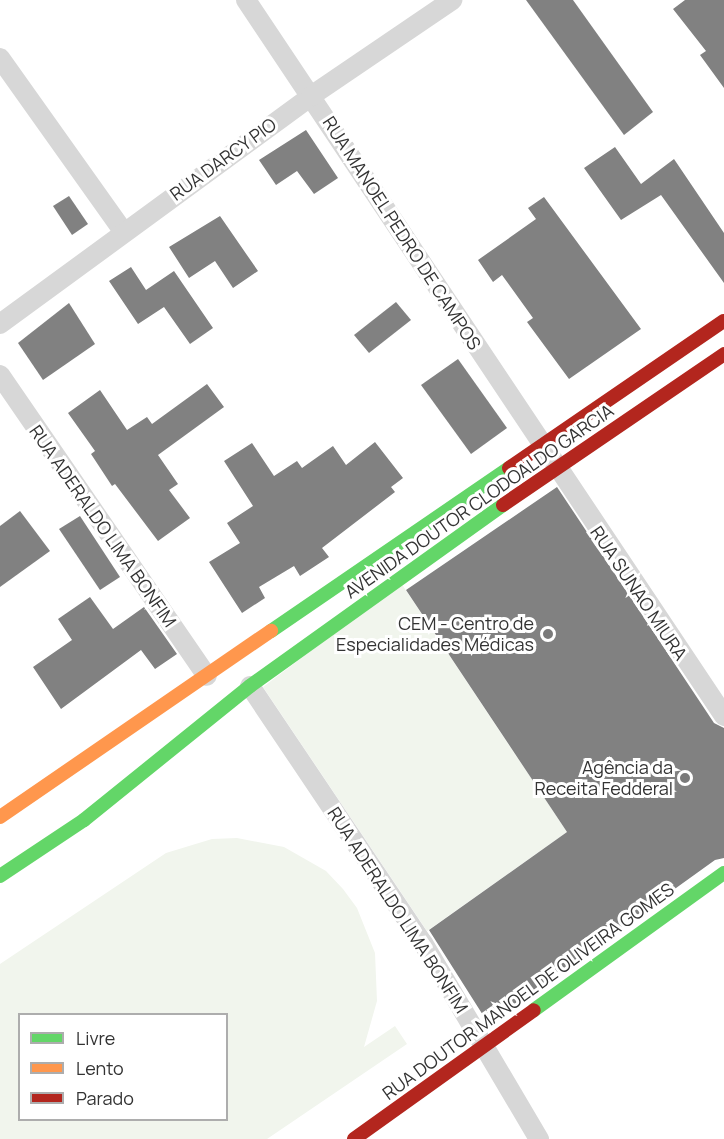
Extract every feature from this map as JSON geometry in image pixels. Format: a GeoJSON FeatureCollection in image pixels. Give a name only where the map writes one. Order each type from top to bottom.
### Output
{"type":"FeatureCollection","features":[{"type":"Feature","properties":{"kind":"main road","name":"AVENIDA DOUTOR CLODOALDO GARCIA"},"geometry":{"type":"LineString","coordinates":[[0,818],[724,321]]}},
{"type":"Feature","properties":{"kind":"main road","name":"AVENIDA DOUTOR CLODOALDO GARCIA"},"geometry":{"type":"LineString","coordinates":[[0,876],[84,820],[250,686],[399,576],[724,354]]}},
{"type":"Feature","properties":{"kind":"main road","name":"RUA DOUTOR MANOEL DE OLIVEIRA GOMES"},"geometry":{"type":"LineString","coordinates":[[354,1139],[485,1042],[724,873]]}},
{"type":"Feature","properties":{"kind":"street","name":"RUA MANOEL PEDRO DE CAMPOS"},"geometry":{"type":"LineString","coordinates":[[246,0],[556,469]]}},
{"type":"Feature","properties":{"kind":"street","name":"RUA DARCY PIO"},"geometry":{"type":"LineString","coordinates":[[0,324],[123,231],[311,96],[452,0]]}},
{"type":"Feature","properties":{"kind":"street"},"geometry":{"type":"LineString","coordinates":[[1,60],[123,231]]}},
{"type":"Feature","properties":{"kind":"street","name":"RUA ADERALDO LIMA BONFIM"},"geometry":{"type":"LineString","coordinates":[[0,375],[207,676]]}},
{"type":"Feature","properties":{"kind":"street","name":"RUA SUNAO MIURA"},"geometry":{"type":"LineString","coordinates":[[556,469],[724,716]]}},
{"type":"Feature","properties":{"kind":"street","name":"RUA ADERALDO LIMA BONFIM"},"geometry":{"type":"LineString","coordinates":[[250,686],[485,1042],[539,1139]]}},
{"type":"Feature","properties":{"kind":"shaded area"},"geometry":{"type":"Polygon","coordinates":[[[401,583],[567,832],[427,931],[263,687],[401,583]]]}},
{"type":"Feature","properties":{"kind":"shaded area"},"geometry":{"type":"Polygon","coordinates":[[[237,838],[284,847],[326,871],[357,908],[375,953],[377,1001],[364,1047],[395,1026],[407,1044],[267,1139],[0,1139],[0,964],[166,853],[212,839],[237,838]]]}},
{"type":"Feature","properties":{"kind":"building"},"geometry":{"type":"Polygon","coordinates":[[[526,0],[573,0],[653,112],[624,135],[526,0]]]}},
{"type":"Feature","properties":{"kind":"building"},"geometry":{"type":"Polygon","coordinates":[[[685,0],[724,0],[724,88],[700,55],[706,51],[673,9],[685,0]]]}},
{"type":"Feature","properties":{"kind":"building"},"geometry":{"type":"Polygon","coordinates":[[[306,130],[338,178],[314,194],[297,171],[276,185],[259,160],[306,130]]]}},
{"type":"Feature","properties":{"kind":"building"},"geometry":{"type":"Polygon","coordinates":[[[615,147],[641,184],[674,159],[724,233],[724,283],[661,195],[621,220],[584,168],[615,147]]]}},
{"type":"Feature","properties":{"kind":"building"},"geometry":{"type":"Polygon","coordinates":[[[69,196],[88,224],[72,235],[53,206],[69,196]]]}},
{"type":"Feature","properties":{"kind":"building"},"geometry":{"type":"Polygon","coordinates":[[[544,197],[641,329],[569,379],[527,322],[533,318],[502,275],[493,282],[478,260],[536,219],[528,208],[544,197]]]}},
{"type":"Feature","properties":{"kind":"building"},"geometry":{"type":"Polygon","coordinates":[[[220,216],[258,271],[233,288],[215,261],[189,278],[169,247],[220,216]]]}},
{"type":"Feature","properties":{"kind":"building"},"geometry":{"type":"Polygon","coordinates":[[[131,267],[146,290],[174,271],[213,328],[190,344],[164,307],[138,324],[109,281],[131,267]]]}},
{"type":"Feature","properties":{"kind":"building"},"geometry":{"type":"Polygon","coordinates":[[[396,302],[411,320],[369,353],[354,335],[396,302]]]}},
{"type":"Feature","properties":{"kind":"building"},"geometry":{"type":"Polygon","coordinates":[[[69,303],[95,344],[43,380],[18,343],[69,303]]]}},
{"type":"Feature","properties":{"kind":"building"},"geometry":{"type":"Polygon","coordinates":[[[458,359],[507,428],[471,454],[421,385],[458,359]]]}},
{"type":"Feature","properties":{"kind":"building"},"geometry":{"type":"Polygon","coordinates":[[[207,384],[224,407],[158,455],[178,484],[169,490],[190,518],[158,541],[115,484],[112,486],[91,454],[95,451],[68,413],[100,390],[127,430],[147,417],[152,424],[207,384]]]}},
{"type":"Feature","properties":{"kind":"building"},"geometry":{"type":"Polygon","coordinates":[[[375,442],[403,478],[391,487],[395,492],[322,548],[329,557],[300,576],[294,566],[259,587],[265,598],[242,613],[209,562],[240,543],[227,523],[253,506],[224,461],[252,443],[274,476],[297,461],[302,468],[333,446],[346,465],[375,442]]]}},
{"type":"Feature","properties":{"kind":"building"},"geometry":{"type":"Polygon","coordinates":[[[557,487],[714,723],[724,728],[724,858],[715,860],[488,1023],[429,930],[567,832],[406,590],[557,487]]]}},
{"type":"Feature","properties":{"kind":"building"},"geometry":{"type":"Polygon","coordinates":[[[20,511],[50,551],[0,587],[0,526],[20,511]]]}},
{"type":"Feature","properties":{"kind":"building"},"geometry":{"type":"Polygon","coordinates":[[[80,516],[120,577],[100,590],[59,529],[80,516]]]}},
{"type":"Feature","properties":{"kind":"building"},"geometry":{"type":"Polygon","coordinates":[[[90,597],[113,629],[144,607],[177,654],[155,669],[141,650],[61,709],[33,667],[72,640],[58,619],[90,597]]]}},
{"type":"Feature","properties":{"kind":"traffic: fast"},"geometry":{"type":"LineString","coordinates":[[271,631],[509,468]]}},
{"type":"Feature","properties":{"kind":"traffic: fast"},"geometry":{"type":"LineString","coordinates":[[0,876],[84,820],[250,686],[503,505]]}},
{"type":"Feature","properties":{"kind":"traffic: fast"},"geometry":{"type":"LineString","coordinates":[[534,1010],[724,873]]}},
{"type":"Feature","properties":{"kind":"traffic: slow"},"geometry":{"type":"LineString","coordinates":[[0,817],[271,631]]}},
{"type":"Feature","properties":{"kind":"traffic: jam"},"geometry":{"type":"LineString","coordinates":[[509,468],[724,321]]}},
{"type":"Feature","properties":{"kind":"traffic: jam"},"geometry":{"type":"LineString","coordinates":[[503,505],[724,354]]}},
{"type":"Feature","properties":{"kind":"traffic: jam"},"geometry":{"type":"LineString","coordinates":[[354,1139],[534,1010]]}},
{"type":"Feature","properties":{"kind":"place","name":"CEM - Centro de Especialidades Médicas"},"geometry":{"type":"Point","coordinates":[548,634]}},
{"type":"Feature","properties":{"kind":"place","name":"Agência da Receita Fedderal"},"geometry":{"type":"Point","coordinates":[685,778]}}]}
